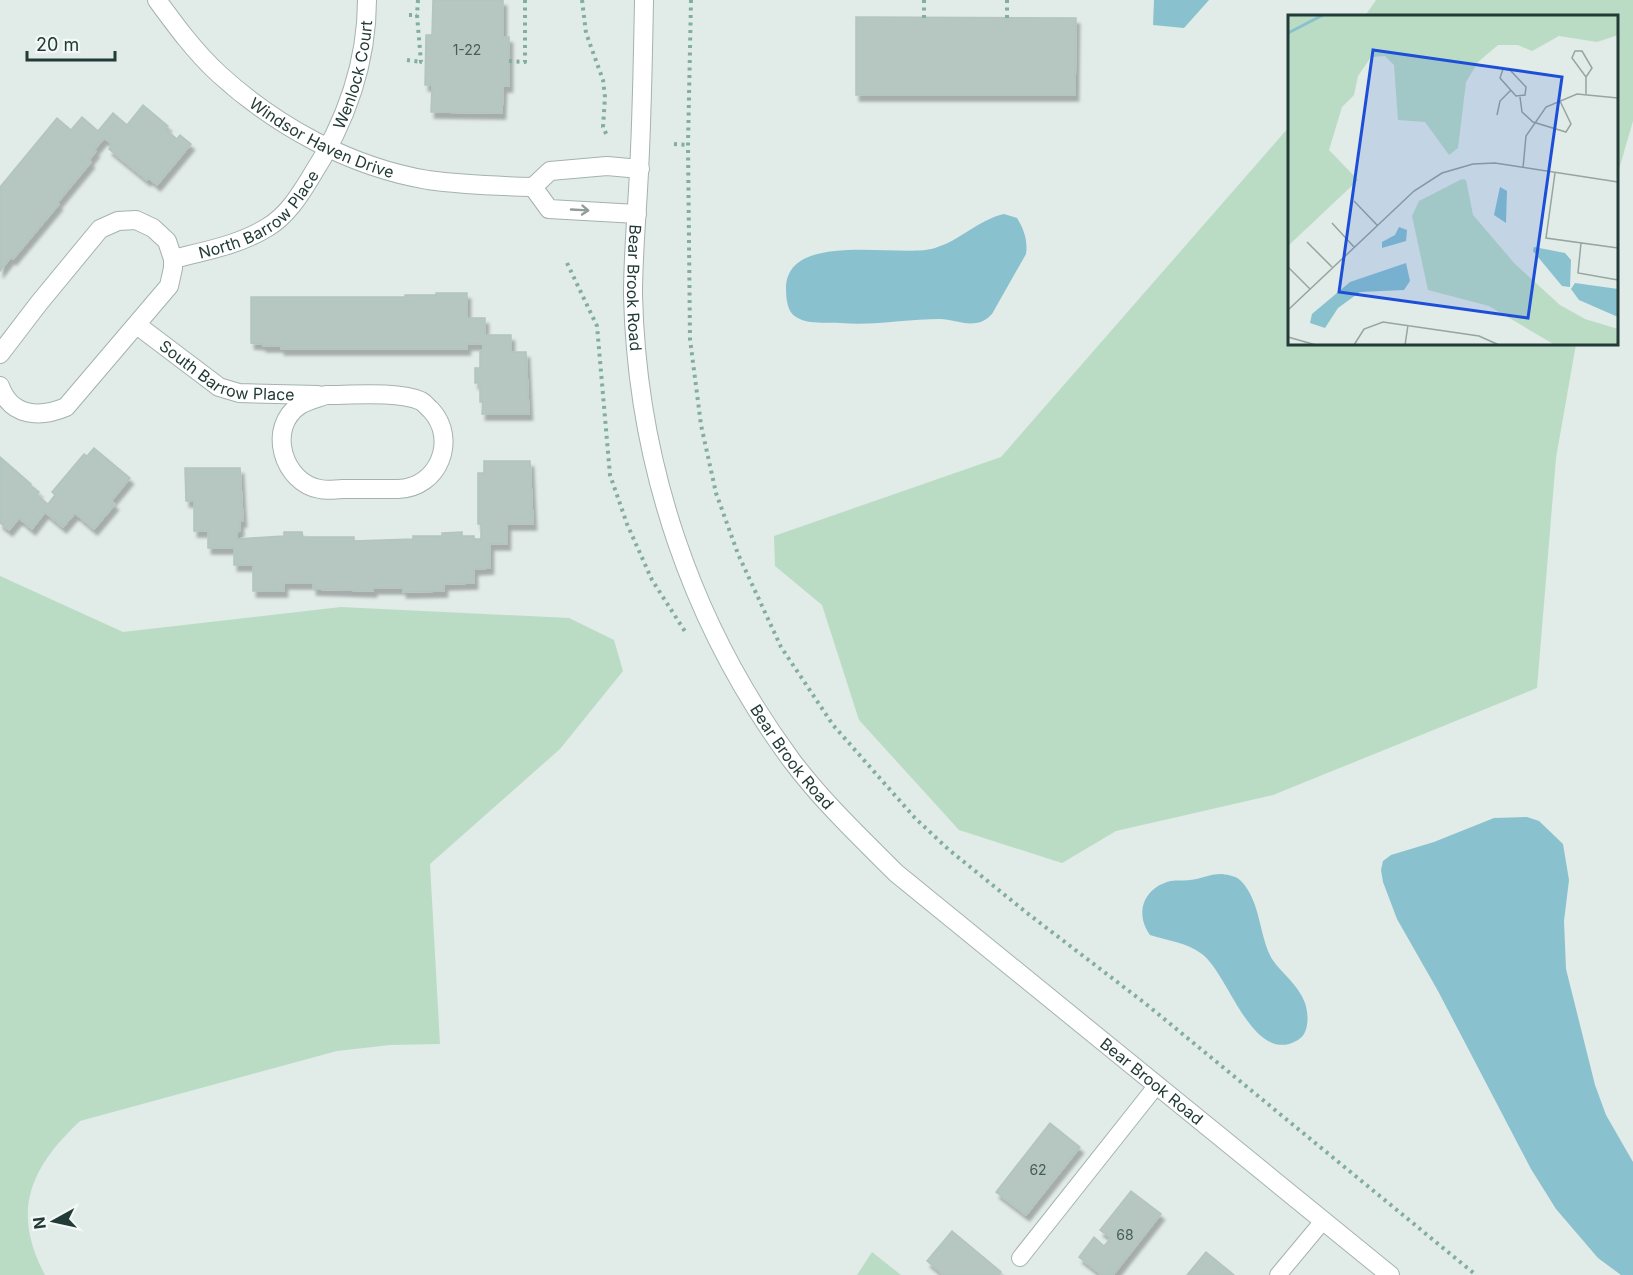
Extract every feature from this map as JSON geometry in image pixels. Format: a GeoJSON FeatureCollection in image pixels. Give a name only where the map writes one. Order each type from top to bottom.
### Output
{"type":"FeatureCollection","features":[{"type":"Feature","properties":{"kind":"street","name":"Windsor Haven Drive"},"geometry":{"type":"LineString","coordinates":[[158,0],[184,36],[218,73],[262,110],[329,148],[378,167],[426,180],[483,186],[533,187]]}},
{"type":"Feature","properties":{"kind":"street","name":"Wenlock Court"},"geometry":{"type":"LineString","coordinates":[[329,148],[343,117],[364,47],[367,0]]}},
{"type":"Feature","properties":{"kind":"street","name":"Bear Brook Road"},"geometry":{"type":"LineString","coordinates":[[644,0],[640,169],[633,294],[637,359],[648,440],[664,507],[686,571],[714,634],[754,706],[793,762],[836,814],[896,873],[1390,1275]]}},
{"type":"Feature","properties":{"kind":"street","name":"North Barrow Place"},"geometry":{"type":"LineString","coordinates":[[173,259],[245,239],[270,226],[294,205],[329,148]]}},
{"type":"Feature","properties":{"kind":"street"},"geometry":{"type":"LineString","coordinates":[[637,214],[549,209],[533,187],[550,171],[607,166],[640,169]]}},
{"type":"Feature","properties":{"kind":"street","name":"North Barrow Place"},"geometry":{"type":"LineString","coordinates":[[0,354],[100,229],[118,221],[136,220],[153,228],[166,242],[173,259],[169,286],[66,407],[50,414],[33,414],[16,408],[3,395],[0,386]]}},
{"type":"Feature","properties":{"kind":"street","name":"South Barrow Place"},"geometry":{"type":"LineString","coordinates":[[137,325],[219,387],[239,393],[407,396],[423,402],[438,418],[444,436],[443,453],[437,468],[423,482],[405,489],[320,489],[303,483],[289,469],[282,453],[282,436],[288,419],[300,405],[326,395]]}},
{"type":"Feature","properties":{"kind":"lane"},"geometry":{"type":"LineString","coordinates":[[1020,1258],[1157,1086]]}},
{"type":"Feature","properties":{"kind":"lane"},"geometry":{"type":"LineString","coordinates":[[1278,1275],[1323,1221]]}},
{"type":"Feature","properties":{"kind":"path"},"geometry":{"type":"LineString","coordinates":[[407,60],[423,62],[417,15],[418,0]]}},
{"type":"Feature","properties":{"kind":"path"},"geometry":{"type":"LineString","coordinates":[[508,61],[525,62],[525,0]]}},
{"type":"Feature","properties":{"kind":"path"},"geometry":{"type":"LineString","coordinates":[[582,0],[586,33],[603,80],[605,97],[603,127],[608,138]]}},
{"type":"Feature","properties":{"kind":"path"},"geometry":{"type":"LineString","coordinates":[[691,0],[688,145],[690,339],[701,425],[716,493],[738,554],[781,646],[833,725],[915,818],[948,849],[1146,1004],[1476,1275]]}},
{"type":"Feature","properties":{"kind":"path"},"geometry":{"type":"LineString","coordinates":[[924,0],[924,18]]}},
{"type":"Feature","properties":{"kind":"path"},"geometry":{"type":"LineString","coordinates":[[1007,0],[1007,18]]}},
{"type":"Feature","properties":{"kind":"path"},"geometry":{"type":"LineString","coordinates":[[409,15],[417,15]]}},
{"type":"Feature","properties":{"kind":"path"},"geometry":{"type":"LineString","coordinates":[[674,144],[688,145]]}},
{"type":"Feature","properties":{"kind":"path"},"geometry":{"type":"LineString","coordinates":[[567,263],[597,326],[610,476],[627,524],[652,580],[686,633]]}},
{"type":"Feature","properties":{"kind":"green space"},"geometry":{"type":"Polygon","coordinates":[[[1376,0],[1633,0],[1633,121],[1618,173],[1618,15],[1366,15],[1376,0]]]}},
{"type":"Feature","properties":{"kind":"green space"},"geometry":{"type":"Polygon","coordinates":[[[1288,128],[1288,345],[1576,345],[1556,458],[1537,688],[1273,795],[1116,831],[1062,863],[959,830],[859,720],[822,605],[775,566],[774,536],[1001,457],[1288,128]]]}},
{"type":"Feature","properties":{"kind":"green space"},"geometry":{"type":"Polygon","coordinates":[[[0,576],[123,632],[341,607],[569,618],[614,640],[623,671],[560,749],[430,864],[440,1044],[390,1045],[337,1051],[80,1121],[49,1156],[31,1192],[28,1211],[29,1231],[45,1275],[0,1275],[0,576]]]}},
{"type":"Feature","properties":{"kind":"green space"},"geometry":{"type":"Polygon","coordinates":[[[872,1252],[901,1275],[857,1275],[872,1252]]]}},
{"type":"Feature","properties":{"kind":"water"},"geometry":{"type":"Polygon","coordinates":[[[1154,0],[1209,0],[1184,28],[1153,25],[1154,0]]]}},
{"type":"Feature","properties":{"kind":"water"},"geometry":{"type":"Polygon","coordinates":[[[1004,214],[1017,218],[1026,240],[1026,254],[992,314],[983,321],[967,323],[940,319],[865,324],[818,323],[801,320],[793,315],[789,308],[786,288],[791,270],[805,258],[825,252],[849,250],[935,248],[1004,214]]]}},
{"type":"Feature","properties":{"kind":"water"},"geometry":{"type":"Polygon","coordinates":[[[1527,817],[1539,821],[1563,844],[1569,880],[1564,921],[1566,969],[1595,1085],[1606,1115],[1633,1162],[1633,1275],[1621,1275],[1598,1258],[1556,1209],[1531,1169],[1438,991],[1397,919],[1383,882],[1381,870],[1383,861],[1391,855],[1434,842],[1494,818],[1527,817]]]}},
{"type":"Feature","properties":{"kind":"water"},"geometry":{"type":"Polygon","coordinates":[[[1222,874],[1238,878],[1248,890],[1272,959],[1298,990],[1305,1003],[1308,1018],[1306,1030],[1301,1037],[1289,1044],[1275,1044],[1262,1037],[1240,1010],[1212,964],[1202,954],[1183,944],[1150,935],[1145,927],[1142,910],[1148,895],[1154,889],[1171,881],[1222,874]]]}},
{"type":"Feature","properties":{"kind":"building"},"geometry":{"type":"Polygon","coordinates":[[[433,0],[503,0],[503,37],[509,37],[509,86],[503,86],[502,113],[431,112],[432,85],[425,85],[426,35],[432,35],[433,0]]]}},
{"type":"Feature","properties":{"kind":"building"},"geometry":{"type":"Polygon","coordinates":[[[856,17],[1076,18],[1075,95],[856,95],[856,17]]]}},
{"type":"Feature","properties":{"kind":"building"},"geometry":{"type":"Polygon","coordinates":[[[143,105],[168,126],[165,129],[177,139],[180,135],[191,144],[157,185],[149,178],[147,180],[109,149],[112,144],[104,138],[94,150],[96,151],[89,160],[91,162],[57,203],[59,204],[13,259],[11,257],[0,271],[0,187],[57,118],[71,130],[82,117],[98,131],[113,113],[127,125],[143,105]]]}},
{"type":"Feature","properties":{"kind":"building"},"geometry":{"type":"Polygon","coordinates":[[[436,293],[467,293],[467,318],[485,318],[485,335],[511,335],[511,352],[526,352],[529,414],[482,414],[483,402],[480,402],[480,383],[475,383],[475,368],[480,368],[480,351],[483,351],[483,344],[467,344],[467,349],[281,349],[281,346],[251,343],[251,297],[405,297],[405,295],[436,295],[436,293]]]}},
{"type":"Feature","properties":{"kind":"building"},"geometry":{"type":"Polygon","coordinates":[[[94,448],[130,478],[111,501],[115,504],[94,529],[75,513],[63,527],[45,512],[32,529],[19,518],[9,530],[0,523],[0,457],[31,484],[39,492],[37,495],[48,504],[55,495],[52,492],[84,454],[87,456],[94,448]]]}},
{"type":"Feature","properties":{"kind":"building"},"geometry":{"type":"Polygon","coordinates":[[[484,461],[530,461],[533,524],[507,524],[507,544],[490,544],[490,568],[474,569],[474,583],[444,584],[444,591],[403,592],[403,588],[373,588],[373,591],[313,589],[313,583],[284,583],[284,591],[253,591],[253,565],[234,565],[234,548],[208,548],[208,531],[194,531],[194,501],[186,501],[185,468],[240,468],[243,521],[240,521],[237,539],[284,536],[284,532],[302,532],[303,537],[354,537],[354,541],[413,539],[413,536],[442,536],[442,533],[462,532],[462,536],[474,536],[474,539],[481,539],[481,524],[478,524],[478,473],[484,473],[484,461]]]}},
{"type":"Feature","properties":{"kind":"building"},"geometry":{"type":"Polygon","coordinates":[[[1050,1123],[1080,1147],[1026,1215],[996,1192],[1050,1123]]]}},
{"type":"Feature","properties":{"kind":"building"},"geometry":{"type":"Polygon","coordinates":[[[1131,1191],[1161,1214],[1113,1275],[1102,1275],[1079,1257],[1094,1237],[1104,1246],[1111,1238],[1100,1230],[1131,1191]]]}},
{"type":"Feature","properties":{"kind":"building"},"geometry":{"type":"Polygon","coordinates":[[[952,1231],[1001,1272],[999,1275],[944,1275],[927,1261],[952,1231]]]}},
{"type":"Feature","properties":{"kind":"building"},"geometry":{"type":"Polygon","coordinates":[[[1206,1252],[1234,1275],[1187,1275],[1206,1252]]]}}]}
